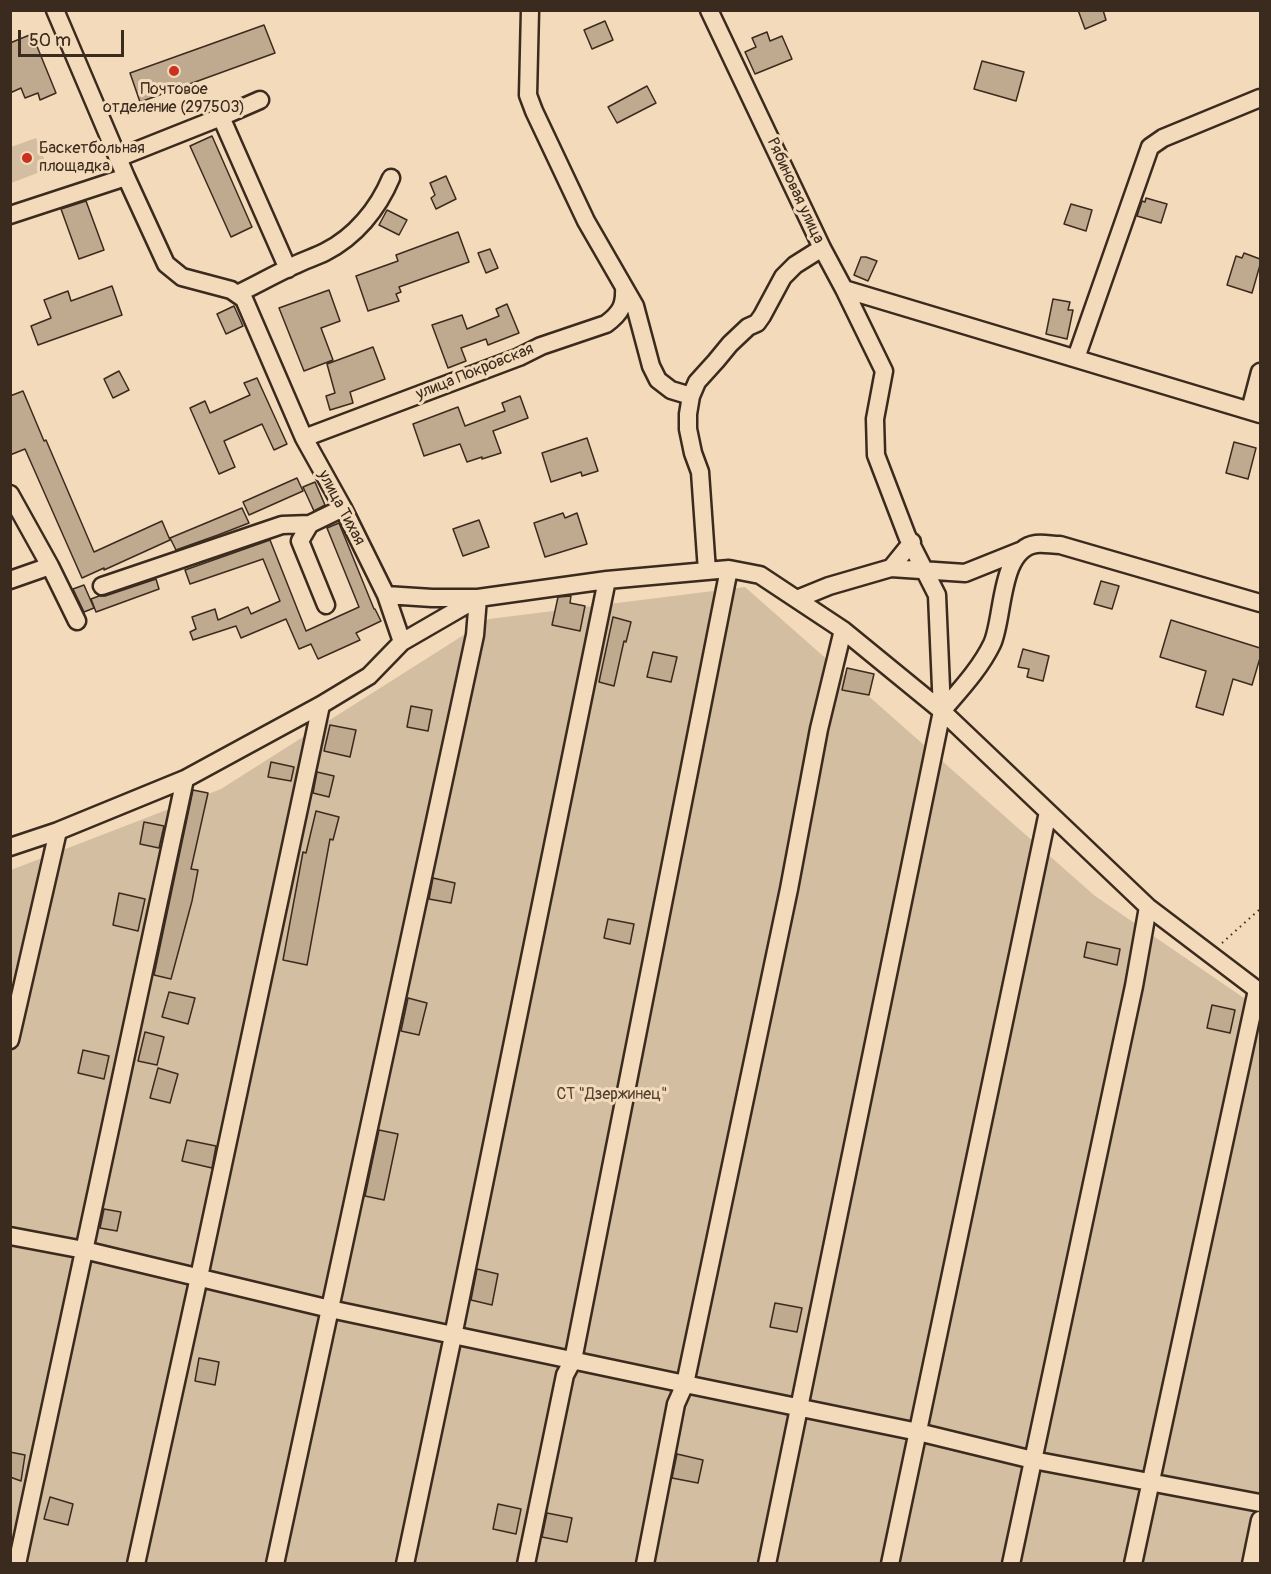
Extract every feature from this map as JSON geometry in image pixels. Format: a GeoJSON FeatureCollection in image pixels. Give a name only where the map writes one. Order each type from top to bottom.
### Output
{"type":"FeatureCollection","features":[{"type":"Feature","properties":{"kind":"street"},"geometry":{"type":"LineString","coordinates":[[55,10],[126,177],[166,264],[182,277],[231,290],[237,294],[327,251],[348,237],[366,220],[385,193],[391,178]]}},
{"type":"Feature","properties":{"kind":"street"},"geometry":{"type":"LineString","coordinates":[[530,10],[528,95],[534,111],[586,221],[635,306],[651,366],[658,380],[671,390],[691,396]]}},
{"type":"Feature","properties":{"kind":"street","name":"Рябиновая улица"},"geometry":{"type":"LineString","coordinates":[[710,10],[822,248],[884,370],[874,419],[876,455],[907,536],[912,542]]}},
{"type":"Feature","properties":{"kind":"street"},"geometry":{"type":"LineString","coordinates":[[1076,358],[1150,147],[1163,138],[1260,98]]}},
{"type":"Feature","properties":{"kind":"street"},"geometry":{"type":"LineString","coordinates":[[118,158],[260,100]]}},
{"type":"Feature","properties":{"kind":"street"},"geometry":{"type":"LineString","coordinates":[[221,117],[288,269]]}},
{"type":"Feature","properties":{"kind":"street"},"geometry":{"type":"LineString","coordinates":[[10,215],[126,177]]}},
{"type":"Feature","properties":{"kind":"street"},"geometry":{"type":"LineString","coordinates":[[707,571],[700,472],[688,429],[691,396],[697,382],[730,344],[743,331],[757,323],[783,277],[795,265],[822,248]]}},
{"type":"Feature","properties":{"kind":"street","name":"улица Покровская"},"geometry":{"type":"LineString","coordinates":[[304,438],[519,357],[541,346],[606,324],[613,319],[623,304],[624,287]]}},
{"type":"Feature","properties":{"kind":"street"},"geometry":{"type":"LineString","coordinates":[[844,289],[1255,412],[1260,372]]}},
{"type":"Feature","properties":{"kind":"street","name":"улица Тихая"},"geometry":{"type":"LineString","coordinates":[[237,294],[244,299],[304,438],[343,508],[386,595],[402,642]]}},
{"type":"Feature","properties":{"kind":"street"},"geometry":{"type":"LineString","coordinates":[[10,494],[77,621]]}},
{"type":"Feature","properties":{"kind":"street"},"geometry":{"type":"LineString","coordinates":[[102,586],[282,525],[310,524],[343,508]]}},
{"type":"Feature","properties":{"kind":"street"},"geometry":{"type":"LineString","coordinates":[[310,524],[300,541],[326,605]]}},
{"type":"Feature","properties":{"kind":"street"},"geometry":{"type":"LineString","coordinates":[[767,1563],[942,711],[937,595],[912,542],[891,568]]}},
{"type":"Feature","properties":{"kind":"street"},"geometry":{"type":"LineString","coordinates":[[797,599],[829,586],[891,568],[965,573],[1035,544],[1060,545],[1260,603]]}},
{"type":"Feature","properties":{"kind":"street"},"geometry":{"type":"LineString","coordinates":[[942,711],[969,680],[993,643],[1009,570],[1020,551]]}},
{"type":"Feature","properties":{"kind":"street"},"geometry":{"type":"LineString","coordinates":[[10,580],[50,567]]}},
{"type":"Feature","properties":{"kind":"street"},"geometry":{"type":"LineString","coordinates":[[526,1563],[565,1375],[573,1360],[729,569]]}},
{"type":"Feature","properties":{"kind":"street"},"geometry":{"type":"LineString","coordinates":[[386,595],[432,598],[478,597],[607,580],[729,569],[760,575],[843,630],[942,711],[1148,907],[1259,991],[1133,1563]]}},
{"type":"Feature","properties":{"kind":"street"},"geometry":{"type":"LineString","coordinates":[[405,1563],[607,580]]}},
{"type":"Feature","properties":{"kind":"street"},"geometry":{"type":"LineString","coordinates":[[10,847],[58,831],[185,779],[321,705],[369,676],[402,642],[478,597]]}},
{"type":"Feature","properties":{"kind":"street"},"geometry":{"type":"LineString","coordinates":[[275,1563],[475,635],[478,597]]}},
{"type":"Feature","properties":{"kind":"street"},"geometry":{"type":"LineString","coordinates":[[645,1563],[676,1404],[685,1384],[789,889],[819,729],[843,630]]}},
{"type":"Feature","properties":{"kind":"street"},"geometry":{"type":"LineString","coordinates":[[136,1563],[321,705]]}},
{"type":"Feature","properties":{"kind":"street"},"geometry":{"type":"LineString","coordinates":[[16,1563],[185,779]]}},
{"type":"Feature","properties":{"kind":"street"},"geometry":{"type":"LineString","coordinates":[[890,1563],[1048,812]]}},
{"type":"Feature","properties":{"kind":"street"},"geometry":{"type":"LineString","coordinates":[[10,1040],[58,831]]}},
{"type":"Feature","properties":{"kind":"street"},"geometry":{"type":"LineString","coordinates":[[1011,1563],[1134,986],[1148,907]]}},
{"type":"Feature","properties":{"kind":"street"},"geometry":{"type":"LineString","coordinates":[[10,1236],[453,1336],[918,1432],[1033,1460],[1260,1503]]}},
{"type":"Feature","properties":{"kind":"street"},"geometry":{"type":"LineString","coordinates":[[1251,1563],[1260,1520]]}},
{"type":"Feature","properties":{"kind":"path"},"geometry":{"type":"LineString","coordinates":[[1210,954],[1260,909]]}},
{"type":"Feature","properties":{"kind":"green space","name":"Баскетбольная площадка"},"geometry":{"type":"Polygon","coordinates":[[[36,138],[48,169],[11,183],[11,147],[36,138]]]}},
{"type":"Feature","properties":{"kind":"green space","name":"СТ \"Дзержинец\""},"geometry":{"type":"Polygon","coordinates":[[[745,587],[1095,896],[1260,1009],[1260,1563],[11,1564],[11,870],[221,789],[489,619],[745,587]]]}},
{"type":"Feature","properties":{"kind":"building"},"geometry":{"type":"Polygon","coordinates":[[[1078,10],[1103,10],[1106,20],[1085,29],[1078,10]]]}},
{"type":"Feature","properties":{"kind":"building"},"geometry":{"type":"Polygon","coordinates":[[[605,21],[613,40],[592,49],[584,30],[605,21]]]}},
{"type":"Feature","properties":{"kind":"building"},"geometry":{"type":"Polygon","coordinates":[[[264,25],[275,53],[140,102],[130,73],[264,25]]]}},
{"type":"Feature","properties":{"kind":"building"},"geometry":{"type":"Polygon","coordinates":[[[767,32],[770,41],[782,36],[792,59],[755,74],[745,52],[756,47],[752,38],[767,32]]]}},
{"type":"Feature","properties":{"kind":"building"},"geometry":{"type":"Polygon","coordinates":[[[32,34],[56,93],[40,100],[38,93],[25,98],[21,88],[10,93],[10,43],[32,34]]]}},
{"type":"Feature","properties":{"kind":"building"},"geometry":{"type":"Polygon","coordinates":[[[982,61],[1024,72],[1016,101],[974,89],[982,61]]]}},
{"type":"Feature","properties":{"kind":"building"},"geometry":{"type":"Polygon","coordinates":[[[647,86],[656,103],[617,123],[608,107],[647,86]]]}},
{"type":"Feature","properties":{"kind":"building"},"geometry":{"type":"Polygon","coordinates":[[[212,136],[252,227],[231,237],[190,146],[212,136]]]}},
{"type":"Feature","properties":{"kind":"building"},"geometry":{"type":"Polygon","coordinates":[[[446,176],[456,199],[436,209],[431,198],[435,195],[430,183],[446,176]]]}},
{"type":"Feature","properties":{"kind":"building"},"geometry":{"type":"Polygon","coordinates":[[[1146,198],[1167,204],[1161,223],[1137,216],[1142,201],[1145,202],[1146,198]]]}},
{"type":"Feature","properties":{"kind":"building"},"geometry":{"type":"Polygon","coordinates":[[[86,201],[104,250],[79,259],[61,209],[86,201]]]}},
{"type":"Feature","properties":{"kind":"building"},"geometry":{"type":"Polygon","coordinates":[[[1071,204],[1092,210],[1086,231],[1064,224],[1071,204]]]}},
{"type":"Feature","properties":{"kind":"building"},"geometry":{"type":"Polygon","coordinates":[[[387,210],[407,220],[399,235],[379,225],[387,210]]]}},
{"type":"Feature","properties":{"kind":"building"},"geometry":{"type":"Polygon","coordinates":[[[458,232],[469,262],[399,287],[401,292],[396,294],[399,301],[368,311],[356,276],[398,261],[396,255],[458,232]]]}},
{"type":"Feature","properties":{"kind":"building"},"geometry":{"type":"Polygon","coordinates":[[[490,249],[498,268],[486,273],[478,253],[490,249]]]}},
{"type":"Feature","properties":{"kind":"building"},"geometry":{"type":"Polygon","coordinates":[[[1244,253],[1260,259],[1252,293],[1227,285],[1236,256],[1242,258],[1244,253]]]}},
{"type":"Feature","properties":{"kind":"building"},"geometry":{"type":"Polygon","coordinates":[[[861,257],[877,261],[868,281],[854,275],[861,257]]]}},
{"type":"Feature","properties":{"kind":"building"},"geometry":{"type":"Polygon","coordinates":[[[112,286],[122,315],[38,345],[31,326],[51,318],[44,300],[68,291],[71,301],[112,286]]]}},
{"type":"Feature","properties":{"kind":"building"},"geometry":{"type":"Polygon","coordinates":[[[329,290],[340,321],[321,328],[333,360],[304,371],[279,308],[329,290]]]}},
{"type":"Feature","properties":{"kind":"building"},"geometry":{"type":"Polygon","coordinates":[[[1053,299],[1070,302],[1068,310],[1073,310],[1067,339],[1046,334],[1053,299]]]}},
{"type":"Feature","properties":{"kind":"building"},"geometry":{"type":"Polygon","coordinates":[[[507,304],[519,333],[488,345],[486,339],[461,348],[466,361],[448,368],[432,325],[462,315],[467,329],[499,316],[496,309],[507,304]]]}},
{"type":"Feature","properties":{"kind":"building"},"geometry":{"type":"Polygon","coordinates":[[[234,306],[243,326],[226,334],[217,314],[234,306]]]}},
{"type":"Feature","properties":{"kind":"building"},"geometry":{"type":"Polygon","coordinates":[[[373,347],[385,379],[350,392],[353,403],[330,410],[326,396],[335,393],[327,364],[373,347]]]}},
{"type":"Feature","properties":{"kind":"building"},"geometry":{"type":"Polygon","coordinates":[[[119,371],[129,390],[113,398],[104,379],[119,371]]]}},
{"type":"Feature","properties":{"kind":"building"},"geometry":{"type":"Polygon","coordinates":[[[257,378],[287,444],[274,450],[262,424],[224,441],[235,467],[219,474],[190,408],[205,401],[210,413],[250,395],[244,383],[257,378]]]}},
{"type":"Feature","properties":{"kind":"building"},"geometry":{"type":"Polygon","coordinates":[[[23,391],[94,552],[162,521],[170,540],[82,578],[25,449],[10,455],[10,396],[23,391]]]}},
{"type":"Feature","properties":{"kind":"building"},"geometry":{"type":"Polygon","coordinates":[[[520,396],[528,418],[493,431],[501,453],[467,462],[460,444],[424,456],[413,424],[458,407],[465,426],[505,411],[502,403],[520,396]]]}},
{"type":"Feature","properties":{"kind":"building"},"geometry":{"type":"Polygon","coordinates":[[[587,438],[598,471],[582,476],[581,472],[551,482],[542,453],[587,438]]]}},
{"type":"Feature","properties":{"kind":"building"},"geometry":{"type":"Polygon","coordinates":[[[1234,442],[1256,448],[1248,479],[1226,473],[1234,442]]]}},
{"type":"Feature","properties":{"kind":"building"},"geometry":{"type":"Polygon","coordinates":[[[297,478],[303,491],[249,515],[243,502],[297,478]]]}},
{"type":"Feature","properties":{"kind":"building"},"geometry":{"type":"Polygon","coordinates":[[[315,482],[325,505],[314,511],[303,487],[315,482]]]}},
{"type":"Feature","properties":{"kind":"building"},"geometry":{"type":"Polygon","coordinates":[[[242,508],[249,523],[176,550],[170,538],[242,508]]]}},
{"type":"Feature","properties":{"kind":"building"},"geometry":{"type":"Polygon","coordinates":[[[563,513],[565,518],[577,513],[587,544],[545,557],[534,523],[563,513]]]}},
{"type":"Feature","properties":{"kind":"building"},"geometry":{"type":"Polygon","coordinates":[[[479,520],[489,547],[463,556],[453,529],[479,520]]]}},
{"type":"Feature","properties":{"kind":"building"},"geometry":{"type":"Polygon","coordinates":[[[339,523],[381,621],[356,633],[360,640],[318,659],[311,644],[299,649],[286,619],[241,638],[236,626],[193,640],[190,632],[196,629],[192,617],[215,609],[218,620],[248,607],[251,614],[280,601],[263,559],[190,584],[185,570],[270,540],[306,631],[359,607],[327,528],[339,523]]]}},
{"type":"Feature","properties":{"kind":"building"},"geometry":{"type":"Polygon","coordinates":[[[156,579],[159,589],[96,612],[91,599],[156,579]]]}},
{"type":"Feature","properties":{"kind":"building"},"geometry":{"type":"Polygon","coordinates":[[[1101,581],[1119,586],[1112,609],[1094,604],[1101,581]]]}},
{"type":"Feature","properties":{"kind":"building"},"geometry":{"type":"Polygon","coordinates":[[[84,585],[94,608],[84,612],[73,589],[84,585]]]}},
{"type":"Feature","properties":{"kind":"building"},"geometry":{"type":"Polygon","coordinates":[[[571,596],[570,603],[585,606],[580,631],[552,625],[558,597],[571,596]]]}},
{"type":"Feature","properties":{"kind":"building"},"geometry":{"type":"Polygon","coordinates":[[[613,617],[631,622],[626,642],[624,641],[614,686],[599,682],[613,617]]]}},
{"type":"Feature","properties":{"kind":"building"},"geometry":{"type":"Polygon","coordinates":[[[1171,620],[1260,648],[1260,658],[1252,685],[1233,679],[1223,715],[1196,707],[1206,671],[1160,657],[1171,620]]]}},
{"type":"Feature","properties":{"kind":"building"},"geometry":{"type":"Polygon","coordinates":[[[1023,649],[1049,656],[1043,681],[1027,677],[1029,669],[1018,667],[1023,649]]]}},
{"type":"Feature","properties":{"kind":"building"},"geometry":{"type":"Polygon","coordinates":[[[653,652],[677,657],[671,682],[647,677],[653,652]]]}},
{"type":"Feature","properties":{"kind":"building"},"geometry":{"type":"Polygon","coordinates":[[[847,668],[874,674],[869,695],[842,690],[847,668]]]}},
{"type":"Feature","properties":{"kind":"building"},"geometry":{"type":"Polygon","coordinates":[[[411,706],[432,710],[428,731],[407,727],[411,706]]]}},
{"type":"Feature","properties":{"kind":"building"},"geometry":{"type":"Polygon","coordinates":[[[330,725],[356,730],[350,757],[324,751],[330,725]]]}},
{"type":"Feature","properties":{"kind":"building"},"geometry":{"type":"Polygon","coordinates":[[[271,762],[294,767],[291,781],[268,777],[271,762]]]}},
{"type":"Feature","properties":{"kind":"building"},"geometry":{"type":"Polygon","coordinates":[[[317,772],[334,776],[329,797],[313,793],[317,772]]]}},
{"type":"Feature","properties":{"kind":"building"},"geometry":{"type":"Polygon","coordinates":[[[193,790],[208,793],[191,869],[198,870],[192,901],[171,979],[154,975],[193,790]]]}},
{"type":"Feature","properties":{"kind":"building"},"geometry":{"type":"Polygon","coordinates":[[[316,811],[339,817],[333,840],[330,839],[307,965],[283,960],[303,852],[306,853],[316,811]]]}},
{"type":"Feature","properties":{"kind":"building"},"geometry":{"type":"Polygon","coordinates":[[[144,822],[164,826],[159,848],[140,844],[144,822]]]}},
{"type":"Feature","properties":{"kind":"building"},"geometry":{"type":"Polygon","coordinates":[[[433,878],[455,883],[451,903],[429,899],[433,878]]]}},
{"type":"Feature","properties":{"kind":"building"},"geometry":{"type":"Polygon","coordinates":[[[119,893],[145,899],[138,931],[113,925],[119,893]]]}},
{"type":"Feature","properties":{"kind":"building"},"geometry":{"type":"Polygon","coordinates":[[[608,919],[634,924],[630,944],[604,938],[608,919]]]}},
{"type":"Feature","properties":{"kind":"building"},"geometry":{"type":"Polygon","coordinates":[[[1087,942],[1120,949],[1117,965],[1084,957],[1087,942]]]}},
{"type":"Feature","properties":{"kind":"building"},"geometry":{"type":"Polygon","coordinates":[[[169,992],[195,998],[188,1024],[162,1017],[169,992]]]}},
{"type":"Feature","properties":{"kind":"building"},"geometry":{"type":"Polygon","coordinates":[[[408,998],[427,1003],[419,1035],[401,1031],[408,998]]]}},
{"type":"Feature","properties":{"kind":"building"},"geometry":{"type":"Polygon","coordinates":[[[1212,1005],[1235,1010],[1230,1033],[1207,1028],[1212,1005]]]}},
{"type":"Feature","properties":{"kind":"building"},"geometry":{"type":"Polygon","coordinates":[[[145,1032],[164,1037],[157,1065],[138,1061],[145,1032]]]}},
{"type":"Feature","properties":{"kind":"building"},"geometry":{"type":"Polygon","coordinates":[[[83,1050],[109,1056],[104,1079],[78,1073],[83,1050]]]}},
{"type":"Feature","properties":{"kind":"building"},"geometry":{"type":"Polygon","coordinates":[[[158,1068],[178,1074],[170,1103],[150,1098],[158,1068]]]}},
{"type":"Feature","properties":{"kind":"building"},"geometry":{"type":"Polygon","coordinates":[[[379,1130],[398,1134],[384,1200],[365,1196],[379,1130]]]}},
{"type":"Feature","properties":{"kind":"building"},"geometry":{"type":"Polygon","coordinates":[[[187,1140],[216,1146],[212,1168],[182,1161],[187,1140]]]}},
{"type":"Feature","properties":{"kind":"building"},"geometry":{"type":"Polygon","coordinates":[[[104,1209],[121,1212],[117,1231],[100,1228],[104,1209]]]}},
{"type":"Feature","properties":{"kind":"building"},"geometry":{"type":"Polygon","coordinates":[[[477,1269],[498,1274],[492,1305],[471,1300],[477,1269]]]}},
{"type":"Feature","properties":{"kind":"building"},"geometry":{"type":"Polygon","coordinates":[[[775,1303],[802,1308],[797,1332],[770,1327],[775,1303]]]}},
{"type":"Feature","properties":{"kind":"building"},"geometry":{"type":"Polygon","coordinates":[[[199,1358],[219,1362],[215,1385],[195,1381],[199,1358]]]}},
{"type":"Feature","properties":{"kind":"building"},"geometry":{"type":"Polygon","coordinates":[[[10,1452],[25,1455],[21,1481],[10,1477],[10,1452]]]}},
{"type":"Feature","properties":{"kind":"building"},"geometry":{"type":"Polygon","coordinates":[[[677,1454],[703,1460],[698,1483],[672,1478],[677,1454]]]}},
{"type":"Feature","properties":{"kind":"building"},"geometry":{"type":"Polygon","coordinates":[[[50,1497],[73,1504],[68,1525],[44,1519],[50,1497]]]}},
{"type":"Feature","properties":{"kind":"building"},"geometry":{"type":"Polygon","coordinates":[[[498,1504],[521,1509],[516,1534],[493,1529],[498,1504]]]}},
{"type":"Feature","properties":{"kind":"building"},"geometry":{"type":"Polygon","coordinates":[[[547,1513],[572,1518],[567,1542],[542,1537],[547,1513]]]}},
{"type":"Feature","properties":{"kind":"place","name":"Почтовое отделение (297503)"},"geometry":{"type":"Point","coordinates":[174,71]}},
{"type":"Feature","properties":{"kind":"place","name":"Баскетбольная площадка"},"geometry":{"type":"Point","coordinates":[27,158]}}]}
